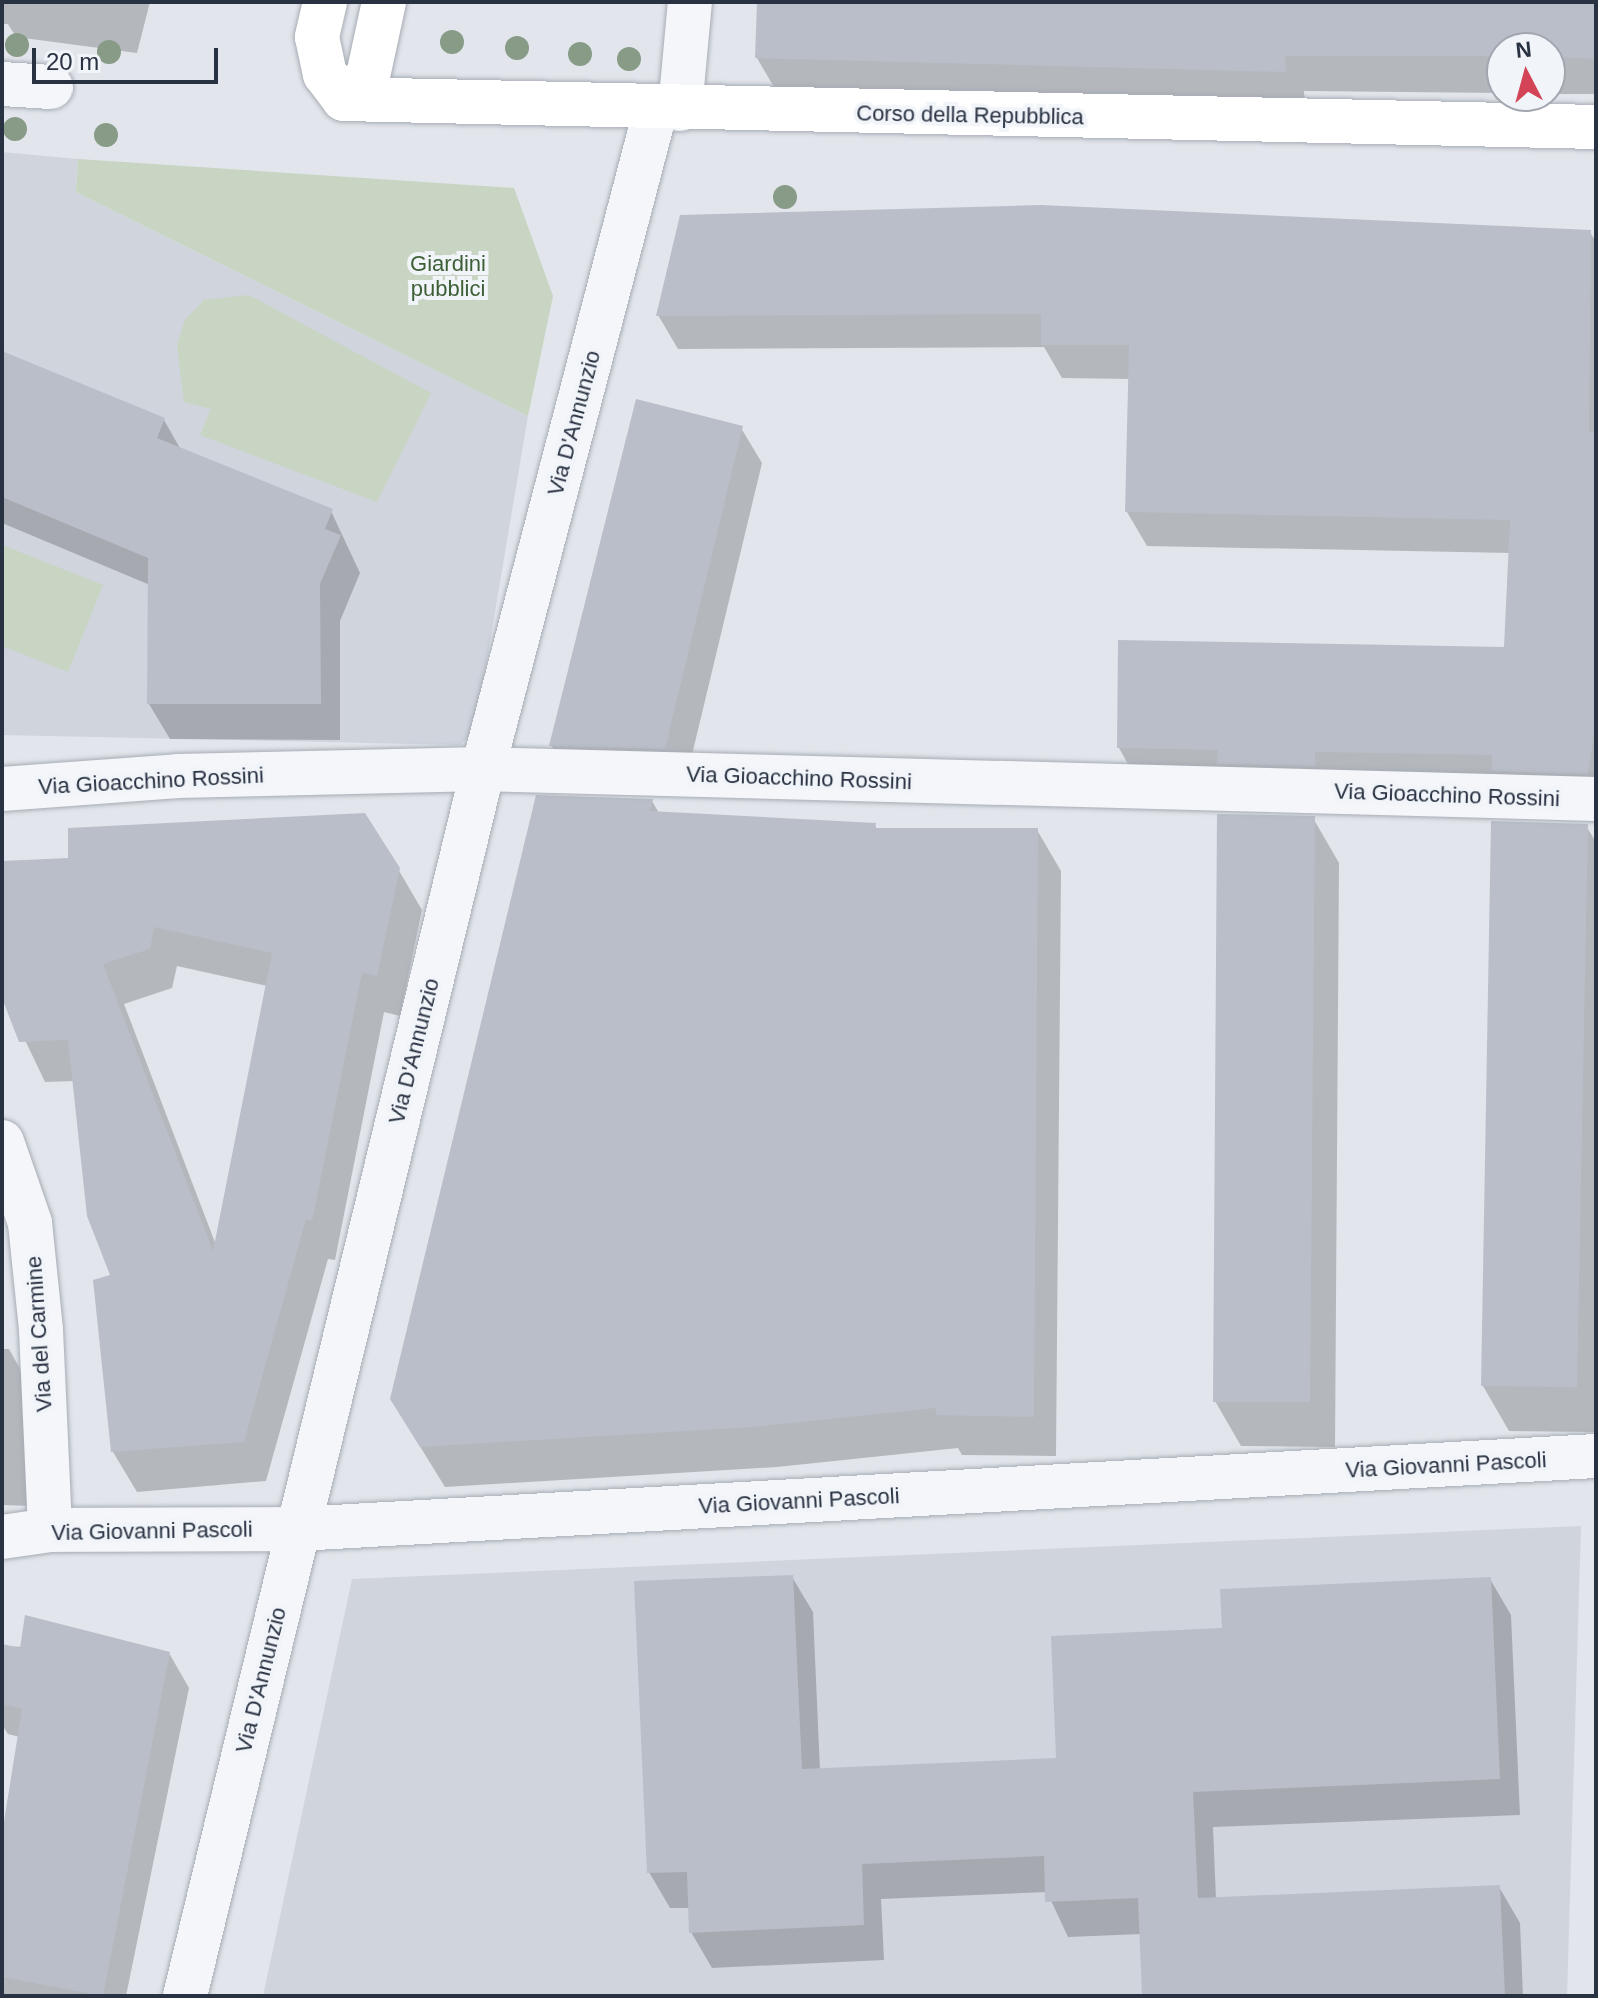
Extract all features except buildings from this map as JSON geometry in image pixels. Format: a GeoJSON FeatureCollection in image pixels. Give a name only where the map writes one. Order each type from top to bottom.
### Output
{"type":"FeatureCollection","features":[{"type":"Feature","properties":{"kind":"main road"},"geometry":{"type":"LineString","coordinates":[[325,2],[317,37],[325,74],[344,99],[368,76],[384,2]]}},
{"type":"Feature","properties":{"kind":"main road","name":"Corso della Repubblica"},"geometry":{"type":"LineString","coordinates":[[344,99],[1596,127]]}},
{"type":"Feature","properties":{"kind":"street","name":"Via D'Annunzio"},"geometry":{"type":"LineString","coordinates":[[185,1996],[483,769],[668,108],[690,2]]}},
{"type":"Feature","properties":{"kind":"street"},"geometry":{"type":"LineString","coordinates":[[2,84],[51,87]]}},
{"type":"Feature","properties":{"kind":"street","name":"Via Gioacchino Rossini"},"geometry":{"type":"LineString","coordinates":[[2,789],[178,776],[483,769],[1596,799]]}},
{"type":"Feature","properties":{"kind":"street","name":"Via del Carmine"},"geometry":{"type":"LineString","coordinates":[[2,1142],[30,1223],[41,1330],[50,1530]]}},
{"type":"Feature","properties":{"kind":"street","name":"Via Giovanni Pascoli"},"geometry":{"type":"LineString","coordinates":[[2,1537],[50,1530],[298,1529],[1596,1456]]}},
{"type":"Feature","properties":{"kind":"shaded area"},"geometry":{"type":"Polygon","coordinates":[[[2,152],[78,159],[76,192],[528,416],[475,731],[460,745],[2,735],[2,152]]]}},
{"type":"Feature","properties":{"kind":"shaded area"},"geometry":{"type":"Polygon","coordinates":[[[1581,1526],[1567,1996],[263,1996],[352,1579],[1581,1526]]]}},
{"type":"Feature","properties":{"kind":"green space","name":"Giardini pubblici"},"geometry":{"type":"Polygon","coordinates":[[[78,159],[514,188],[553,296],[528,416],[76,192],[78,159]]]}},
{"type":"Feature","properties":{"kind":"green space"},"geometry":{"type":"Polygon","coordinates":[[[249,295],[431,393],[377,502],[200,435],[211,409],[184,402],[177,345],[185,320],[204,300],[249,295]]]}},
{"type":"Feature","properties":{"kind":"green space"},"geometry":{"type":"Polygon","coordinates":[[[2,545],[103,585],[68,672],[2,646],[2,545]]]}}]}
